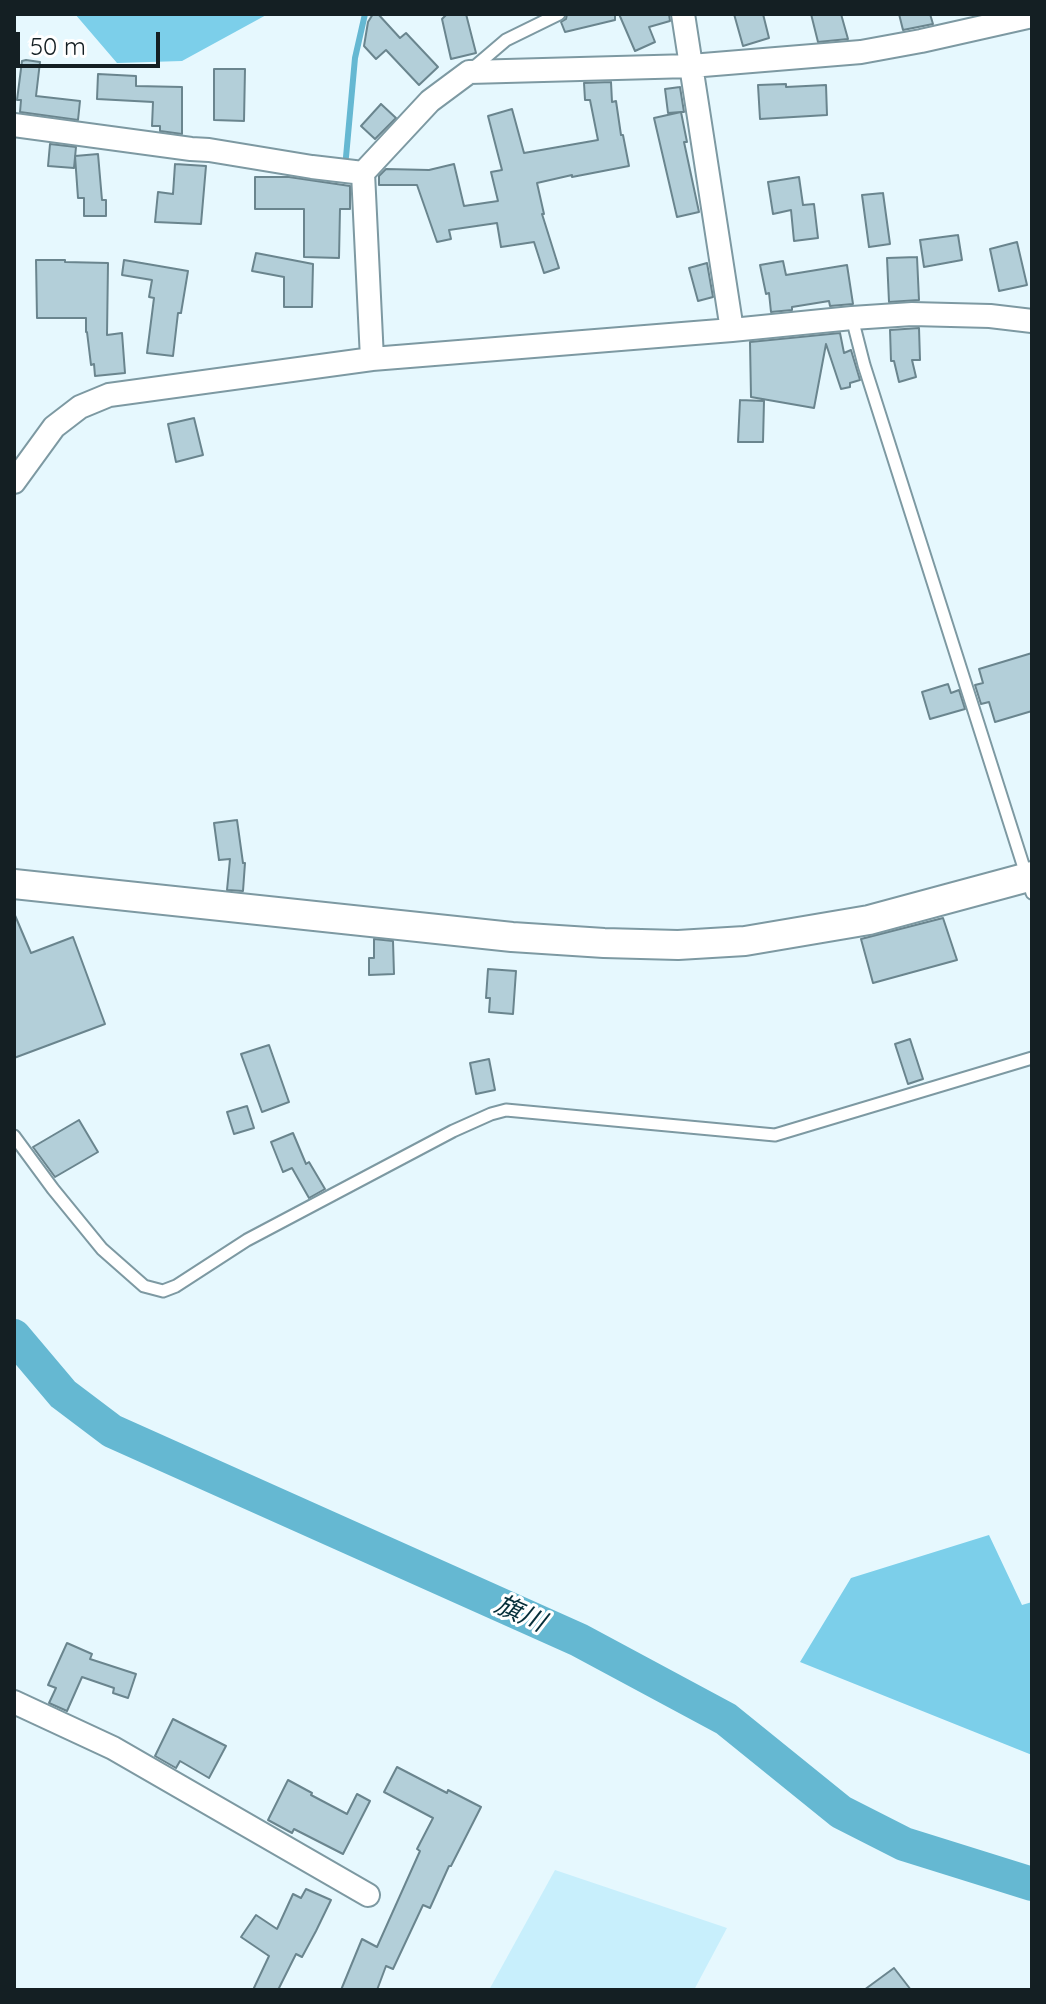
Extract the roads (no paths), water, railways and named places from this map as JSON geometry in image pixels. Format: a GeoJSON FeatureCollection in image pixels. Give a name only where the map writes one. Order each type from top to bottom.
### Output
{"type":"FeatureCollection","features":[{"type":"Feature","properties":{"kind":"street"},"geometry":{"type":"LineString","coordinates":[[683,14],[732,330]]}},
{"type":"Feature","properties":{"kind":"street"},"geometry":{"type":"LineString","coordinates":[[372,359],[363,173],[430,101],[469,72],[691,66],[861,52],[1032,16]]}},
{"type":"Feature","properties":{"kind":"street"},"geometry":{"type":"LineString","coordinates":[[14,125],[363,173]]}},
{"type":"Feature","properties":{"kind":"street"},"geometry":{"type":"LineString","coordinates":[[14,482],[54,427],[80,407],[109,395],[372,359],[852,318],[928,314],[1032,321]]}},
{"type":"Feature","properties":{"kind":"street"},"geometry":{"type":"LineString","coordinates":[[14,884],[512,937],[678,945],[745,941],[869,920],[1030,882]]}},
{"type":"Feature","properties":{"kind":"street"},"geometry":{"type":"LineString","coordinates":[[14,1702],[113,1748],[368,1895]]}},
{"type":"Feature","properties":{"kind":"lane"},"geometry":{"type":"LineString","coordinates":[[469,72],[506,40],[559,14]]}},
{"type":"Feature","properties":{"kind":"lane"},"geometry":{"type":"LineString","coordinates":[[852,318],[864,365],[1009,826],[1030,882]]}},
{"type":"Feature","properties":{"kind":"lane"},"geometry":{"type":"LineString","coordinates":[[14,1136],[102,1249],[144,1286],[163,1291],[176,1286],[247,1240],[491,1114],[519,1110],[775,1135],[1032,1058]]}},
{"type":"Feature","properties":{"kind":"waterway"},"geometry":{"type":"LineString","coordinates":[[346,157],[355,58],[365,14]]}},
{"type":"Feature","properties":{"kind":"waterway","name":"旗川"},"geometry":{"type":"LineString","coordinates":[[14,1336],[63,1394],[112,1431],[579,1640],[726,1719],[841,1812],[904,1844],[1032,1884]]}}]}
